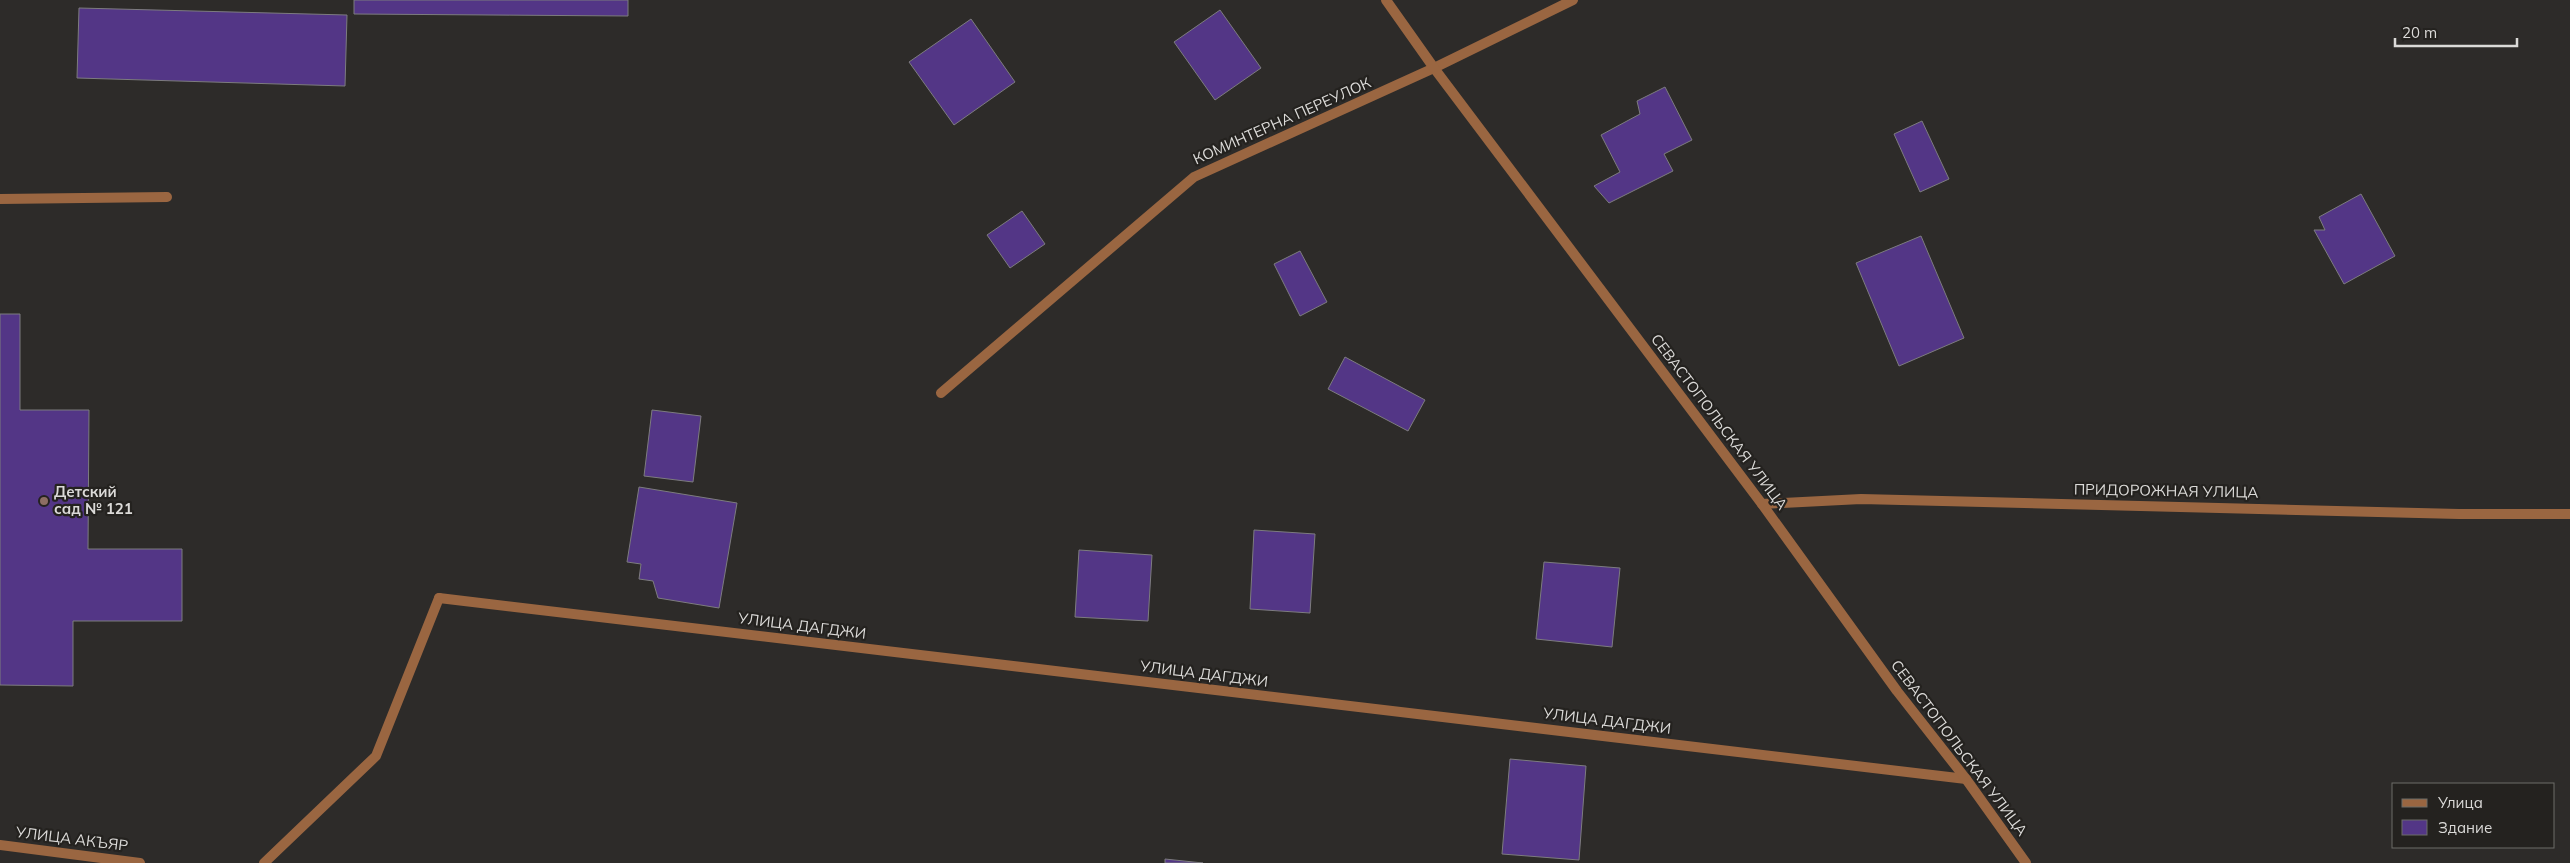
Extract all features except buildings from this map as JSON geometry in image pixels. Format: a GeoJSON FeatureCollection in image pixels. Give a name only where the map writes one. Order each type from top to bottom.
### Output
{"type":"FeatureCollection","features":[{"type":"Feature","properties":{"kind":"street","name":"СЕВАСТОПОЛЬСКАЯ УЛИЦА"},"geometry":{"type":"LineString","coordinates":[[1386,0],[1434,68],[1762,504],[1897,691],[1966,779],[2026,863]]}},
{"type":"Feature","properties":{"kind":"street","name":"КОМИНТЕРНА ПЕРЕУЛОК"},"geometry":{"type":"LineString","coordinates":[[941,393],[1194,177],[1434,68],[1573,0]]}},
{"type":"Feature","properties":{"kind":"street"},"geometry":{"type":"LineString","coordinates":[[0,199],[167,196]]}},
{"type":"Feature","properties":{"kind":"street","name":"ПРИДОРОЖНАЯ УЛИЦА"},"geometry":{"type":"LineString","coordinates":[[1762,504],[1861,499],[2459,514],[2570,514]]}},
{"type":"Feature","properties":{"kind":"street","name":"УЛИЦА ДАГДЖИ"},"geometry":{"type":"LineString","coordinates":[[264,863],[376,756],[439,598],[1966,779]]}},
{"type":"Feature","properties":{"kind":"street","name":"УЛИЦА АКЪЯР"},"geometry":{"type":"LineString","coordinates":[[0,845],[140,863]]}},
{"type":"Feature","properties":{"kind":"place","name":"Детский сад № 121"},"geometry":{"type":"Point","coordinates":[44,501]}}]}
